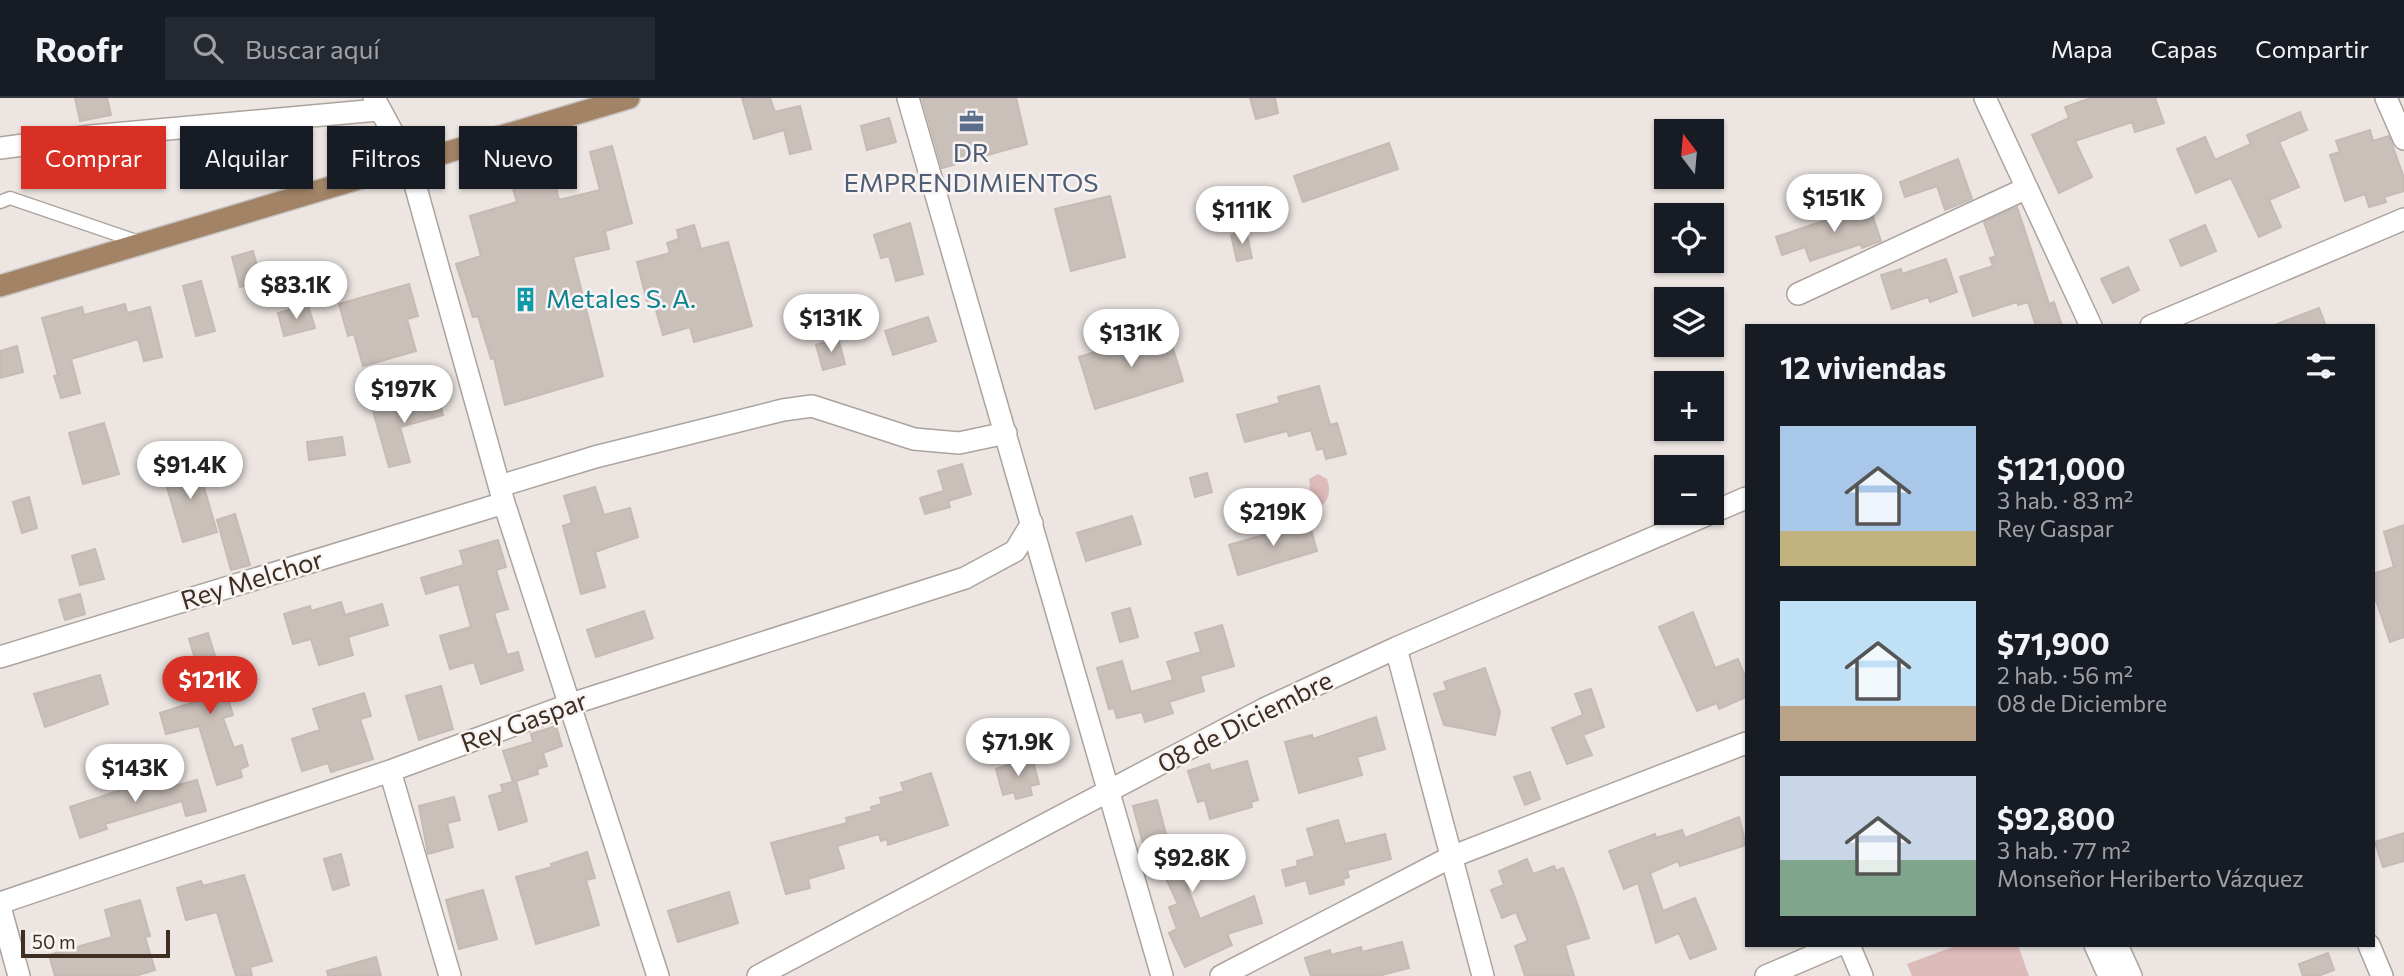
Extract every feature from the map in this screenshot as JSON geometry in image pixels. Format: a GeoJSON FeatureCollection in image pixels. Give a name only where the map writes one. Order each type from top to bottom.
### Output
{"type":"FeatureCollection","features":[{"type":"Feature","properties":{"kind":"main road"},"geometry":{"type":"LineString","coordinates":[[445,152],[629,98]]}},
{"type":"Feature","properties":{"kind":"main road"},"geometry":{"type":"LineString","coordinates":[[0,286],[327,188]]}},
{"type":"Feature","properties":{"kind":"street"},"geometry":{"type":"LineString","coordinates":[[908,98],[1111,791],[1162,976]]}},
{"type":"Feature","properties":{"kind":"street"},"geometry":{"type":"LineString","coordinates":[[1985,98],[2090,324]]}},
{"type":"Feature","properties":{"kind":"street"},"geometry":{"type":"LineString","coordinates":[[2386,98],[2404,139]]}},
{"type":"Feature","properties":{"kind":"street"},"geometry":{"type":"LineString","coordinates":[[0,148],[376,104],[388,126]]}},
{"type":"Feature","properties":{"kind":"street"},"geometry":{"type":"LineString","coordinates":[[1798,294],[2027,188]]}},
{"type":"Feature","properties":{"kind":"street"},"geometry":{"type":"LineString","coordinates":[[416,189],[502,495],[658,976]]}},
{"type":"Feature","properties":{"kind":"street"},"geometry":{"type":"LineString","coordinates":[[2156,324],[2404,219]]}},
{"type":"Feature","properties":{"kind":"street","name":"Rey Melchor"},"geometry":{"type":"LineString","coordinates":[[0,657],[502,495],[608,454],[783,410],[812,406],[914,439],[959,443],[1006,433]]}},
{"type":"Feature","properties":{"kind":"street","name":"08 de Diciembre"},"geometry":{"type":"LineString","coordinates":[[758,976],[1264,709],[1396,648],[1745,498]]}},
{"type":"Feature","properties":{"kind":"street","name":"Rey Gaspar"},"geometry":{"type":"LineString","coordinates":[[0,905],[390,771],[570,704],[964,579],[1015,551],[1032,523]]}},
{"type":"Feature","properties":{"kind":"street"},"geometry":{"type":"LineString","coordinates":[[1396,648],[1483,976]]}},
{"type":"Feature","properties":{"kind":"street"},"geometry":{"type":"LineString","coordinates":[[1221,976],[1451,857],[1745,743]]}},
{"type":"Feature","properties":{"kind":"street"},"geometry":{"type":"LineString","coordinates":[[390,771],[450,976]]}},
{"type":"Feature","properties":{"kind":"street"},"geometry":{"type":"LineString","coordinates":[[0,905],[19,976]]}},
{"type":"Feature","properties":{"kind":"street"},"geometry":{"type":"LineString","coordinates":[[1766,976],[1833,947]]}},
{"type":"Feature","properties":{"kind":"street"},"geometry":{"type":"LineString","coordinates":[[1850,947],[1862,976]]}},
{"type":"Feature","properties":{"kind":"street"},"geometry":{"type":"LineString","coordinates":[[2370,947],[2382,976]]}},
{"type":"Feature","properties":{"kind":"street"},"geometry":{"type":"LineString","coordinates":[[2112,953],[2131,976]]}},
{"type":"Feature","properties":{"kind":"lane"},"geometry":{"type":"LineString","coordinates":[[0,202],[10,198],[143,243]]}},
{"type":"Feature","properties":{"kind":"shaded area"},"geometry":{"type":"Polygon","coordinates":[[[1318,474],[1327,479],[1329,492],[1325,503],[1317,508],[1309,502],[1309,479],[1318,474]]]}},
{"type":"Feature","properties":{"kind":"shaded area"},"geometry":{"type":"Polygon","coordinates":[[[1953,947],[2019,947],[2029,976],[1912,976],[1907,964],[1953,947]]]}},
{"type":"Feature","properties":{"kind":"building"},"geometry":{"type":"Polygon","coordinates":[[[75,98],[107,98],[111,115],[80,121],[75,98]]]}},
{"type":"Feature","properties":{"kind":"building"},"geometry":{"type":"Polygon","coordinates":[[[742,98],[770,98],[775,112],[800,106],[811,149],[790,154],[784,130],[754,139],[742,98]]]}},
{"type":"Feature","properties":{"kind":"building","name":"DR EMPRENDIMIENTOS"},"geometry":{"type":"Polygon","coordinates":[[[922,98],[1016,98],[1027,144],[942,168],[922,98]]]}},
{"type":"Feature","properties":{"kind":"building"},"geometry":{"type":"Polygon","coordinates":[[[1250,98],[1275,98],[1278,113],[1256,119],[1250,98]]]}},
{"type":"Feature","properties":{"kind":"building"},"geometry":{"type":"Polygon","coordinates":[[[2091,98],[2155,98],[2164,123],[2135,132],[2132,122],[2075,141],[2092,177],[2059,193],[2032,135],[2069,118],[2065,107],[2091,98]]]}},
{"type":"Feature","properties":{"kind":"building"},"geometry":{"type":"Polygon","coordinates":[[[2300,112],[2307,130],[2279,142],[2299,187],[2269,200],[2281,227],[2259,237],[2231,178],[2196,193],[2177,149],[2205,137],[2215,160],[2251,144],[2247,135],[2300,112]]]}},
{"type":"Feature","properties":{"kind":"building"},"geometry":{"type":"Polygon","coordinates":[[[889,118],[896,142],[867,150],[861,126],[889,118]]]}},
{"type":"Feature","properties":{"kind":"building"},"geometry":{"type":"Polygon","coordinates":[[[2370,130],[2373,141],[2389,136],[2404,178],[2404,191],[2384,197],[2386,202],[2369,207],[2365,194],[2345,201],[2330,155],[2340,152],[2336,141],[2370,130]]]}},
{"type":"Feature","properties":{"kind":"building"},"geometry":{"type":"Polygon","coordinates":[[[1389,143],[1398,169],[1303,202],[1294,176],[1389,143]]]}},
{"type":"Feature","properties":{"kind":"building","name":"Metales S. A."},"geometry":{"type":"Polygon","coordinates":[[[612,146],[632,223],[605,231],[609,249],[573,257],[603,376],[505,405],[494,358],[491,359],[478,316],[473,317],[456,264],[481,256],[470,216],[517,202],[513,189],[556,189],[559,200],[600,190],[590,152],[612,146]]]}},
{"type":"Feature","properties":{"kind":"building"},"geometry":{"type":"Polygon","coordinates":[[[1958,159],[1972,199],[1945,210],[1937,186],[1905,197],[1900,182],[1958,159]]]}},
{"type":"Feature","properties":{"kind":"building"},"geometry":{"type":"Polygon","coordinates":[[[1110,196],[1125,257],[1071,271],[1055,209],[1110,196]]]}},
{"type":"Feature","properties":{"kind":"building"},"geometry":{"type":"Polygon","coordinates":[[[1867,199],[1881,241],[1862,248],[1861,244],[1810,261],[1805,247],[1782,255],[1776,237],[1850,212],[1848,205],[1867,199]]]}},
{"type":"Feature","properties":{"kind":"building"},"geometry":{"type":"Polygon","coordinates":[[[2017,207],[2049,304],[2054,302],[2061,324],[2035,324],[2028,302],[2018,305],[2017,302],[1973,316],[1960,277],[1993,266],[1990,258],[1996,256],[1984,222],[2017,207]]]}},
{"type":"Feature","properties":{"kind":"building"},"geometry":{"type":"Polygon","coordinates":[[[910,223],[923,274],[896,281],[889,256],[881,258],[874,235],[910,223]]]}},
{"type":"Feature","properties":{"kind":"building"},"geometry":{"type":"Polygon","coordinates":[[[694,225],[701,249],[728,242],[752,326],[694,342],[690,327],[663,335],[653,300],[647,301],[637,262],[670,253],[667,243],[679,239],[677,230],[694,225]]]}},
{"type":"Feature","properties":{"kind":"building"},"geometry":{"type":"Polygon","coordinates":[[[2205,225],[2216,251],[2181,266],[2170,240],[2205,225]]]}},
{"type":"Feature","properties":{"kind":"building"},"geometry":{"type":"Polygon","coordinates":[[[1246,231],[1252,258],[1237,261],[1231,235],[1246,231]]]}},
{"type":"Feature","properties":{"kind":"building"},"geometry":{"type":"Polygon","coordinates":[[[253,251],[261,281],[240,287],[232,257],[253,251]]]}},
{"type":"Feature","properties":{"kind":"building"},"geometry":{"type":"Polygon","coordinates":[[[1946,259],[1957,292],[1930,302],[1928,297],[1892,309],[1881,275],[1901,269],[1902,274],[1946,259]]]}},
{"type":"Feature","properties":{"kind":"building"},"geometry":{"type":"Polygon","coordinates":[[[2128,267],[2139,290],[2113,303],[2101,279],[2128,267]]]}},
{"type":"Feature","properties":{"kind":"building"},"geometry":{"type":"Polygon","coordinates":[[[201,281],[215,331],[196,336],[183,286],[201,281]]]}},
{"type":"Feature","properties":{"kind":"building"},"geometry":{"type":"Polygon","coordinates":[[[409,284],[418,316],[407,319],[416,351],[363,366],[354,334],[348,336],[339,304],[409,284]]]}},
{"type":"Feature","properties":{"kind":"building"},"geometry":{"type":"Polygon","coordinates":[[[125,304],[127,313],[150,307],[162,357],[144,361],[138,339],[71,359],[80,393],[61,398],[54,376],[58,375],[42,318],[82,307],[84,315],[125,304]]]}},
{"type":"Feature","properties":{"kind":"building"},"geometry":{"type":"Polygon","coordinates":[[[308,305],[315,328],[284,336],[278,313],[308,305]]]}},
{"type":"Feature","properties":{"kind":"building"},"geometry":{"type":"Polygon","coordinates":[[[2319,308],[2325,324],[2277,324],[2319,308]]]}},
{"type":"Feature","properties":{"kind":"building"},"geometry":{"type":"Polygon","coordinates":[[[928,317],[936,341],[893,355],[885,331],[928,317]]]}},
{"type":"Feature","properties":{"kind":"building"},"geometry":{"type":"Polygon","coordinates":[[[1167,329],[1183,381],[1095,409],[1079,357],[1167,329]]]}},
{"type":"Feature","properties":{"kind":"building"},"geometry":{"type":"Polygon","coordinates":[[[838,338],[845,364],[823,370],[816,345],[838,338]]]}},
{"type":"Feature","properties":{"kind":"building"},"geometry":{"type":"Polygon","coordinates":[[[17,346],[23,372],[0,378],[0,351],[17,346]]]}},
{"type":"Feature","properties":{"kind":"building"},"geometry":{"type":"Polygon","coordinates":[[[1319,386],[1330,425],[1337,423],[1346,454],[1326,459],[1323,448],[1317,450],[1311,430],[1289,436],[1287,431],[1245,442],[1237,415],[1280,403],[1278,397],[1319,386]]]}},
{"type":"Feature","properties":{"kind":"building"},"geometry":{"type":"Polygon","coordinates":[[[437,393],[443,415],[400,427],[410,462],[389,467],[373,411],[437,393]]]}},
{"type":"Feature","properties":{"kind":"building"},"geometry":{"type":"Polygon","coordinates":[[[104,423],[119,474],[83,484],[69,433],[104,423]]]}},
{"type":"Feature","properties":{"kind":"building"},"geometry":{"type":"Polygon","coordinates":[[[342,437],[345,455],[309,460],[307,442],[342,437]]]}},
{"type":"Feature","properties":{"kind":"building"},"geometry":{"type":"Polygon","coordinates":[[[196,460],[217,532],[183,542],[162,470],[196,460]]]}},
{"type":"Feature","properties":{"kind":"building"},"geometry":{"type":"Polygon","coordinates":[[[962,464],[971,494],[948,501],[950,507],[925,514],[920,498],[944,491],[938,471],[962,464]]]}},
{"type":"Feature","properties":{"kind":"building"},"geometry":{"type":"Polygon","coordinates":[[[1207,473],[1212,492],[1195,497],[1190,478],[1207,473]]]}},
{"type":"Feature","properties":{"kind":"building"},"geometry":{"type":"Polygon","coordinates":[[[595,487],[604,515],[630,508],[638,537],[595,552],[605,587],[581,594],[563,526],[572,523],[564,496],[595,487]]]}},
{"type":"Feature","properties":{"kind":"building"},"geometry":{"type":"Polygon","coordinates":[[[29,497],[37,528],[22,533],[13,502],[29,497]]]}},
{"type":"Feature","properties":{"kind":"building"},"geometry":{"type":"Polygon","coordinates":[[[235,514],[250,565],[231,570],[217,520],[235,514]]]}},
{"type":"Feature","properties":{"kind":"building"},"geometry":{"type":"Polygon","coordinates":[[[1132,516],[1141,544],[1086,561],[1077,533],[1132,516]]]}},
{"type":"Feature","properties":{"kind":"building"},"geometry":{"type":"Polygon","coordinates":[[[1309,522],[1317,551],[1238,575],[1229,545],[1309,522]]]}},
{"type":"Feature","properties":{"kind":"building"},"geometry":{"type":"Polygon","coordinates":[[[2404,525],[2404,637],[2390,642],[2375,600],[2375,573],[2394,567],[2384,532],[2404,525]]]}},
{"type":"Feature","properties":{"kind":"building"},"geometry":{"type":"Polygon","coordinates":[[[498,540],[506,567],[496,570],[508,609],[494,613],[507,655],[518,652],[523,670],[481,684],[474,662],[450,669],[440,636],[471,627],[459,584],[426,594],[421,578],[464,565],[460,551],[498,540]]]}},
{"type":"Feature","properties":{"kind":"building"},"geometry":{"type":"Polygon","coordinates":[[[95,549],[104,579],[80,585],[72,556],[95,549]]]}},
{"type":"Feature","properties":{"kind":"building"},"geometry":{"type":"Polygon","coordinates":[[[80,594],[85,614],[65,620],[59,600],[80,594]]]}},
{"type":"Feature","properties":{"kind":"building"},"geometry":{"type":"Polygon","coordinates":[[[341,602],[345,615],[382,604],[388,625],[348,637],[353,655],[319,665],[311,639],[293,644],[284,614],[310,606],[311,611],[341,602]]]}},
{"type":"Feature","properties":{"kind":"building"},"geometry":{"type":"Polygon","coordinates":[[[1130,608],[1138,637],[1120,642],[1112,613],[1130,608]]]}},
{"type":"Feature","properties":{"kind":"building"},"geometry":{"type":"Polygon","coordinates":[[[644,611],[653,638],[596,657],[587,630],[644,611]]]}},
{"type":"Feature","properties":{"kind":"building"},"geometry":{"type":"Polygon","coordinates":[[[1693,612],[1715,668],[1738,659],[1745,676],[1745,697],[1719,709],[1717,703],[1697,711],[1659,627],[1693,612]]]}},
{"type":"Feature","properties":{"kind":"building"},"geometry":{"type":"Polygon","coordinates":[[[1222,625],[1234,666],[1200,676],[1204,691],[1169,702],[1173,713],[1145,722],[1142,712],[1117,718],[1114,708],[1109,709],[1097,668],[1122,661],[1131,692],[1173,680],[1167,662],[1201,652],[1195,633],[1222,625]]]}},
{"type":"Feature","properties":{"kind":"building"},"geometry":{"type":"Polygon","coordinates":[[[208,633],[233,715],[223,718],[234,748],[242,745],[248,766],[240,769],[242,777],[217,785],[199,726],[166,734],[160,713],[207,698],[189,639],[208,633]]]}},
{"type":"Feature","properties":{"kind":"building"},"geometry":{"type":"Polygon","coordinates":[[[1485,668],[1500,712],[1495,735],[1444,725],[1434,694],[1447,690],[1444,682],[1485,668]]]}},
{"type":"Feature","properties":{"kind":"building"},"geometry":{"type":"Polygon","coordinates":[[[100,675],[108,704],[45,727],[34,694],[100,675]]]}},
{"type":"Feature","properties":{"kind":"building"},"geometry":{"type":"Polygon","coordinates":[[[441,686],[453,729],[419,740],[406,696],[441,686]]]}},
{"type":"Feature","properties":{"kind":"building"},"geometry":{"type":"Polygon","coordinates":[[[1591,689],[1604,727],[1583,735],[1592,755],[1567,764],[1552,728],[1583,715],[1575,694],[1591,689]]]}},
{"type":"Feature","properties":{"kind":"building"},"geometry":{"type":"Polygon","coordinates":[[[364,693],[371,716],[360,719],[373,759],[331,772],[328,763],[302,771],[292,739],[320,730],[313,709],[364,693]]]}},
{"type":"Feature","properties":{"kind":"building"},"geometry":{"type":"Polygon","coordinates":[[[1376,717],[1385,749],[1357,757],[1362,775],[1299,793],[1285,742],[1312,735],[1313,739],[1376,717]]]}},
{"type":"Feature","properties":{"kind":"building"},"geometry":{"type":"Polygon","coordinates":[[[556,726],[562,746],[543,753],[547,766],[537,769],[538,774],[513,782],[503,751],[533,742],[531,734],[556,726]]]}},
{"type":"Feature","properties":{"kind":"building"},"geometry":{"type":"Polygon","coordinates":[[[1032,757],[1039,784],[1030,786],[1032,795],[1016,799],[1014,792],[1003,795],[996,769],[1032,757]]]}},
{"type":"Feature","properties":{"kind":"building"},"geometry":{"type":"Polygon","coordinates":[[[1247,761],[1258,800],[1251,802],[1252,807],[1210,819],[1205,800],[1198,802],[1188,771],[1209,764],[1211,771],[1247,761]]]}},
{"type":"Feature","properties":{"kind":"building"},"geometry":{"type":"Polygon","coordinates":[[[1530,772],[1540,799],[1525,805],[1514,777],[1530,772]]]}},
{"type":"Feature","properties":{"kind":"building"},"geometry":{"type":"Polygon","coordinates":[[[931,773],[948,825],[888,845],[887,839],[881,841],[879,834],[837,846],[844,868],[808,879],[810,888],[786,894],[771,843],[847,823],[846,818],[872,811],[871,807],[882,804],[880,798],[904,791],[901,783],[931,773]]]}},
{"type":"Feature","properties":{"kind":"building"},"geometry":{"type":"Polygon","coordinates":[[[163,776],[167,788],[197,780],[206,811],[186,816],[182,801],[105,824],[107,829],[80,838],[70,807],[163,776]]]}},
{"type":"Feature","properties":{"kind":"building"},"geometry":{"type":"Polygon","coordinates":[[[516,781],[527,821],[499,830],[489,796],[503,792],[501,785],[516,781]]]}},
{"type":"Feature","properties":{"kind":"building"},"geometry":{"type":"Polygon","coordinates":[[[454,797],[460,820],[447,823],[453,847],[428,854],[419,806],[454,797]]]}},
{"type":"Feature","properties":{"kind":"building"},"geometry":{"type":"Polygon","coordinates":[[[1157,800],[1173,861],[1203,847],[1215,872],[1187,886],[1200,919],[1254,896],[1262,923],[1227,934],[1232,945],[1185,967],[1169,933],[1177,929],[1169,907],[1178,904],[1152,849],[1145,851],[1133,806],[1157,800]]]}},
{"type":"Feature","properties":{"kind":"building"},"geometry":{"type":"Polygon","coordinates":[[[1739,817],[1745,841],[1745,845],[1680,866],[1678,861],[1650,873],[1663,911],[1695,898],[1716,949],[1690,959],[1679,933],[1656,943],[1638,883],[1624,889],[1609,851],[1655,834],[1656,838],[1682,830],[1685,838],[1739,817]]]}},
{"type":"Feature","properties":{"kind":"building"},"geometry":{"type":"Polygon","coordinates":[[[1338,820],[1345,844],[1385,834],[1391,859],[1347,870],[1349,877],[1343,879],[1344,884],[1310,894],[1306,880],[1286,886],[1282,870],[1298,866],[1297,861],[1315,856],[1307,829],[1338,820]]]}},
{"type":"Feature","properties":{"kind":"building"},"geometry":{"type":"Polygon","coordinates":[[[2404,833],[2404,861],[2383,867],[2375,842],[2404,833]]]}},
{"type":"Feature","properties":{"kind":"building"},"geometry":{"type":"Polygon","coordinates":[[[587,852],[595,878],[586,880],[599,925],[536,944],[516,877],[552,867],[551,864],[587,852]]]}},
{"type":"Feature","properties":{"kind":"building"},"geometry":{"type":"Polygon","coordinates":[[[341,854],[349,885],[333,890],[324,859],[341,854]]]}},
{"type":"Feature","properties":{"kind":"building"},"geometry":{"type":"Polygon","coordinates":[[[1527,859],[1533,874],[1554,866],[1556,871],[1563,868],[1574,895],[1589,938],[1565,945],[1574,976],[1525,976],[1515,946],[1528,941],[1516,912],[1502,918],[1491,890],[1504,885],[1499,871],[1527,859]]]}},
{"type":"Feature","properties":{"kind":"building"},"geometry":{"type":"Polygon","coordinates":[[[244,875],[272,961],[250,967],[252,976],[236,976],[217,912],[186,920],[177,888],[201,881],[203,886],[244,875]]]}},
{"type":"Feature","properties":{"kind":"building"},"geometry":{"type":"Polygon","coordinates":[[[483,890],[497,939],[459,949],[446,900],[483,890]]]}},
{"type":"Feature","properties":{"kind":"building"},"geometry":{"type":"Polygon","coordinates":[[[729,892],[738,923],[678,942],[668,911],[729,892]]]}},
{"type":"Feature","properties":{"kind":"building"},"geometry":{"type":"Polygon","coordinates":[[[140,900],[150,936],[145,937],[155,970],[135,976],[55,976],[49,955],[112,937],[105,910],[140,900]]]}},
{"type":"Feature","properties":{"kind":"building"},"geometry":{"type":"Polygon","coordinates":[[[1402,942],[1409,968],[1378,976],[1311,976],[1305,958],[1330,950],[1331,955],[1361,947],[1362,952],[1402,942]]]}},
{"type":"Feature","properties":{"kind":"building"},"geometry":{"type":"Polygon","coordinates":[[[2328,953],[2334,970],[2318,976],[2303,976],[2299,964],[2328,953]]]}},
{"type":"Feature","properties":{"kind":"building"},"geometry":{"type":"Polygon","coordinates":[[[376,957],[381,976],[328,976],[327,971],[376,957]]]}},
{"type":"Feature","properties":{"kind":"place","name":"DR EMPRENDIMIENTOS"},"geometry":{"type":"Point","coordinates":[971,121]}},
{"type":"Feature","properties":{"kind":"place","name":"Metales S. A."},"geometry":{"type":"Point","coordinates":[526,299]}}]}
